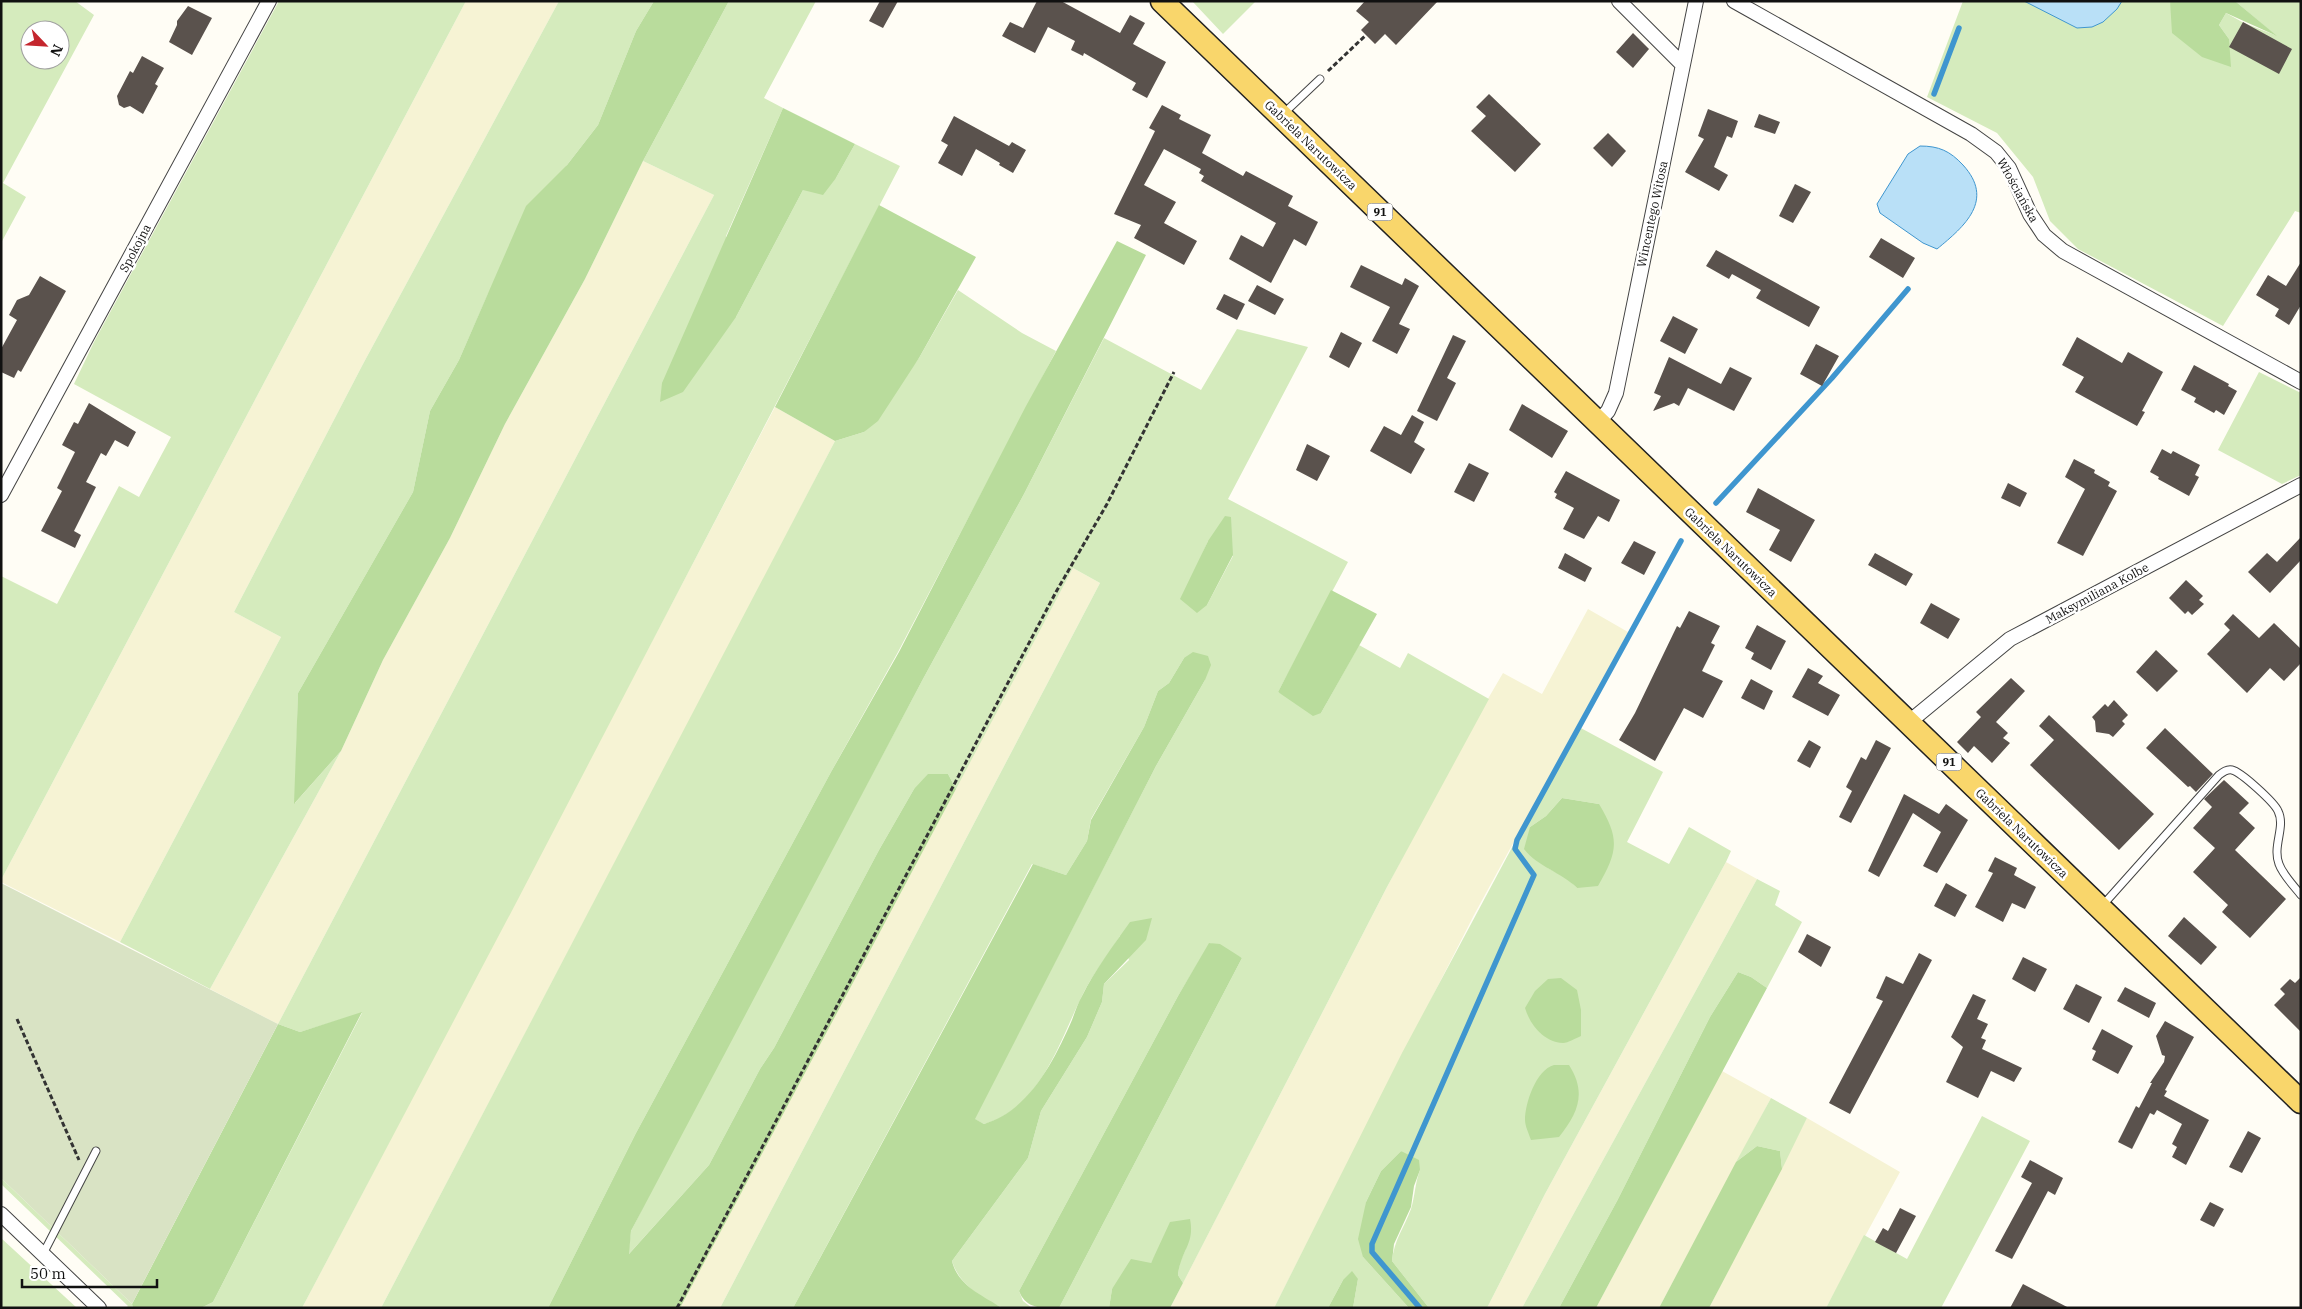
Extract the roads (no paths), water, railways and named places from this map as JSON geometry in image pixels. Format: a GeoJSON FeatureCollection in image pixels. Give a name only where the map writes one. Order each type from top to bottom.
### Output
{"type":"FeatureCollection","features":[{"type":"Feature","properties":{"kind":"main road","name":"Gabriela Narutowicza"},"geometry":{"type":"LineString","coordinates":[[1162,1],[2301,1102]]}},
{"type":"Feature","properties":{"kind":"street","name":"Spokojna"},"geometry":{"type":"LineString","coordinates":[[1,495],[269,1]]}},
{"type":"Feature","properties":{"kind":"street"},"geometry":{"type":"LineString","coordinates":[[1618,1],[1683,66]]}},
{"type":"Feature","properties":{"kind":"street","name":"Wincentego Witosa"},"geometry":{"type":"LineString","coordinates":[[1598,422],[1608,411],[1616,393],[1696,1]]}},
{"type":"Feature","properties":{"kind":"street","name":"Włościańska"},"geometry":{"type":"LineString","coordinates":[[1734,1],[1971,134],[1996,152],[2009,168],[2030,214],[2044,235],[2063,251],[2301,382]]}},
{"type":"Feature","properties":{"kind":"street","name":"Maksymiliana Kolbe"},"geometry":{"type":"LineString","coordinates":[[1908,723],[2010,639],[2301,485]]}},
{"type":"Feature","properties":{"kind":"street"},"geometry":{"type":"LineString","coordinates":[[1,1214],[99,1308]]}},
{"type":"Feature","properties":{"kind":"lane"},"geometry":{"type":"LineString","coordinates":[[1281,116],[1320,79]]}},
{"type":"Feature","properties":{"kind":"lane"},"geometry":{"type":"LineString","coordinates":[[2100,908],[2219,775],[2227,770],[2235,771],[2242,776],[2278,810],[2280,822],[2276,855],[2283,871],[2301,895]]}},
{"type":"Feature","properties":{"kind":"lane"},"geometry":{"type":"LineString","coordinates":[[43,1254],[96,1151]]}},
{"type":"Feature","properties":{"kind":"water"},"geometry":{"type":"Polygon","coordinates":[[[2024,1],[2122,1],[2117,9],[2103,22],[2092,27],[2077,28],[2024,1]]]}},
{"type":"Feature","properties":{"kind":"water"},"geometry":{"type":"Polygon","coordinates":[[[1920,146],[1939,148],[1953,156],[1963,165],[1972,178],[1976,190],[1976,201],[1966,222],[1937,249],[1923,243],[1880,213],[1877,204],[1908,154],[1920,146]]]}},
{"type":"Feature","properties":{"kind":"waterway"},"geometry":{"type":"LineString","coordinates":[[1934,94],[1959,28]]}},
{"type":"Feature","properties":{"kind":"waterway"},"geometry":{"type":"LineString","coordinates":[[1716,503],[1832,378],[1908,289]]}},
{"type":"Feature","properties":{"kind":"waterway"},"geometry":{"type":"LineString","coordinates":[[1420,1308],[1372,1252],[1372,1244],[1534,875],[1515,849],[1517,840],[1681,541]]}}]}
